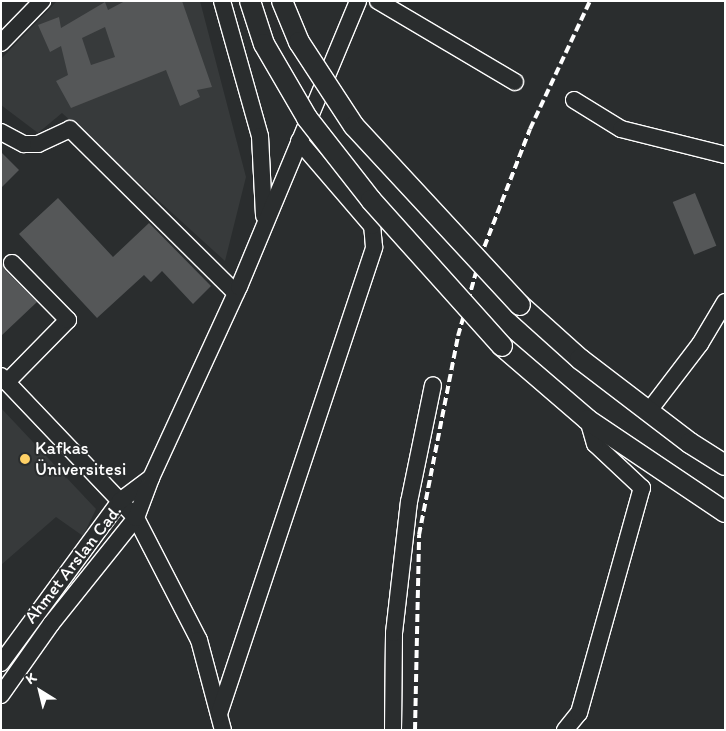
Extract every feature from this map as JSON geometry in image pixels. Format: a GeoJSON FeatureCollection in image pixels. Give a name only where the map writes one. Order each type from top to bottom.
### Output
{"type":"FeatureCollection","features":[{"type":"Feature","properties":{"kind":"main road"},"geometry":{"type":"LineString","coordinates":[[250,1],[264,44],[307,118],[371,200],[502,346],[588,420],[725,512]]}},
{"type":"Feature","properties":{"kind":"main road"},"geometry":{"type":"LineString","coordinates":[[282,1],[299,42],[354,126],[438,220],[520,304],[580,359],[648,412],[725,465]]}},
{"type":"Feature","properties":{"kind":"street"},"geometry":{"type":"LineString","coordinates":[[1,43],[42,1]]}},
{"type":"Feature","properties":{"kind":"street"},"geometry":{"type":"LineString","coordinates":[[222,1],[260,136],[264,224]]}},
{"type":"Feature","properties":{"kind":"street"},"geometry":{"type":"LineString","coordinates":[[151,478],[236,293],[358,1]]}},
{"type":"Feature","properties":{"kind":"street"},"geometry":{"type":"LineString","coordinates":[[378,1],[515,82]]}},
{"type":"Feature","properties":{"kind":"street"},"geometry":{"type":"LineString","coordinates":[[574,100],[621,130],[725,155]]}},
{"type":"Feature","properties":{"kind":"street"},"geometry":{"type":"LineString","coordinates":[[1,132],[24,144],[38,144],[70,129],[236,293]]}},
{"type":"Feature","properties":{"kind":"street"},"geometry":{"type":"LineString","coordinates":[[222,725],[374,247],[372,226],[299,141]]}},
{"type":"Feature","properties":{"kind":"street"},"geometry":{"type":"LineString","coordinates":[[12,263],[68,320],[4,379],[136,518],[199,640],[222,725]]}},
{"type":"Feature","properties":{"kind":"street"},"geometry":{"type":"LineString","coordinates":[[648,412],[700,344],[725,302]]}},
{"type":"Feature","properties":{"kind":"street"},"geometry":{"type":"LineString","coordinates":[[393,730],[394,633],[410,502],[433,385]]}},
{"type":"Feature","properties":{"kind":"street"},"geometry":{"type":"LineString","coordinates":[[565,730],[578,714],[642,488],[595,444],[588,420]]}},
{"type":"Feature","properties":{"kind":"street","name":"Ahmet Arslan Cad."},"geometry":{"type":"LineString","coordinates":[[1,663],[120,501],[151,478]]}},
{"type":"Feature","properties":{"kind":"street","name":"Ahmet Arslan Cad."},"geometry":{"type":"LineString","coordinates":[[1,694],[51,624],[136,518],[151,478]]}},
{"type":"Feature","properties":{"kind":"shaded area"},"geometry":{"type":"Polygon","coordinates":[[[57,1],[200,1],[246,177],[225,261],[62,113],[38,133],[1,105],[1,59],[57,1]]]}},
{"type":"Feature","properties":{"kind":"shaded area","name":"Kafkas Üniversitesi"},"geometry":{"type":"Polygon","coordinates":[[[1,408],[96,509],[83,536],[56,517],[1,565],[1,408]]]}},
{"type":"Feature","properties":{"kind":"building"},"geometry":{"type":"Polygon","coordinates":[[[125,1],[182,1],[212,87],[197,90],[200,97],[180,106],[166,70],[71,108],[56,81],[68,75],[61,46],[50,52],[38,25],[59,17],[61,28],[105,2],[108,10],[125,1]],[[105,27],[82,38],[91,65],[115,57],[105,27]]]}},
{"type":"Feature","properties":{"kind":"building"},"geometry":{"type":"Polygon","coordinates":[[[1,152],[19,170],[1,188],[1,152]]]}},
{"type":"Feature","properties":{"kind":"building"},"geometry":{"type":"Polygon","coordinates":[[[695,193],[716,246],[694,255],[673,202],[695,193]]]}},
{"type":"Feature","properties":{"kind":"building"},"geometry":{"type":"Polygon","coordinates":[[[58,198],[113,257],[149,223],[211,286],[193,304],[162,271],[151,282],[144,275],[97,318],[19,234],[58,198]]]}},
{"type":"Feature","properties":{"kind":"building"},"geometry":{"type":"Polygon","coordinates":[[[1,259],[5,270],[37,302],[1,336],[1,259]]]}},
{"type":"Feature","properties":{"kind":"railway"},"geometry":{"type":"LineString","coordinates":[[415,730],[419,535],[458,336],[480,258],[530,129],[590,1]]}},
{"type":"Feature","properties":{"kind":"place","name":"Kafkas Üniversitesi"},"geometry":{"type":"Point","coordinates":[25,459]}}]}
